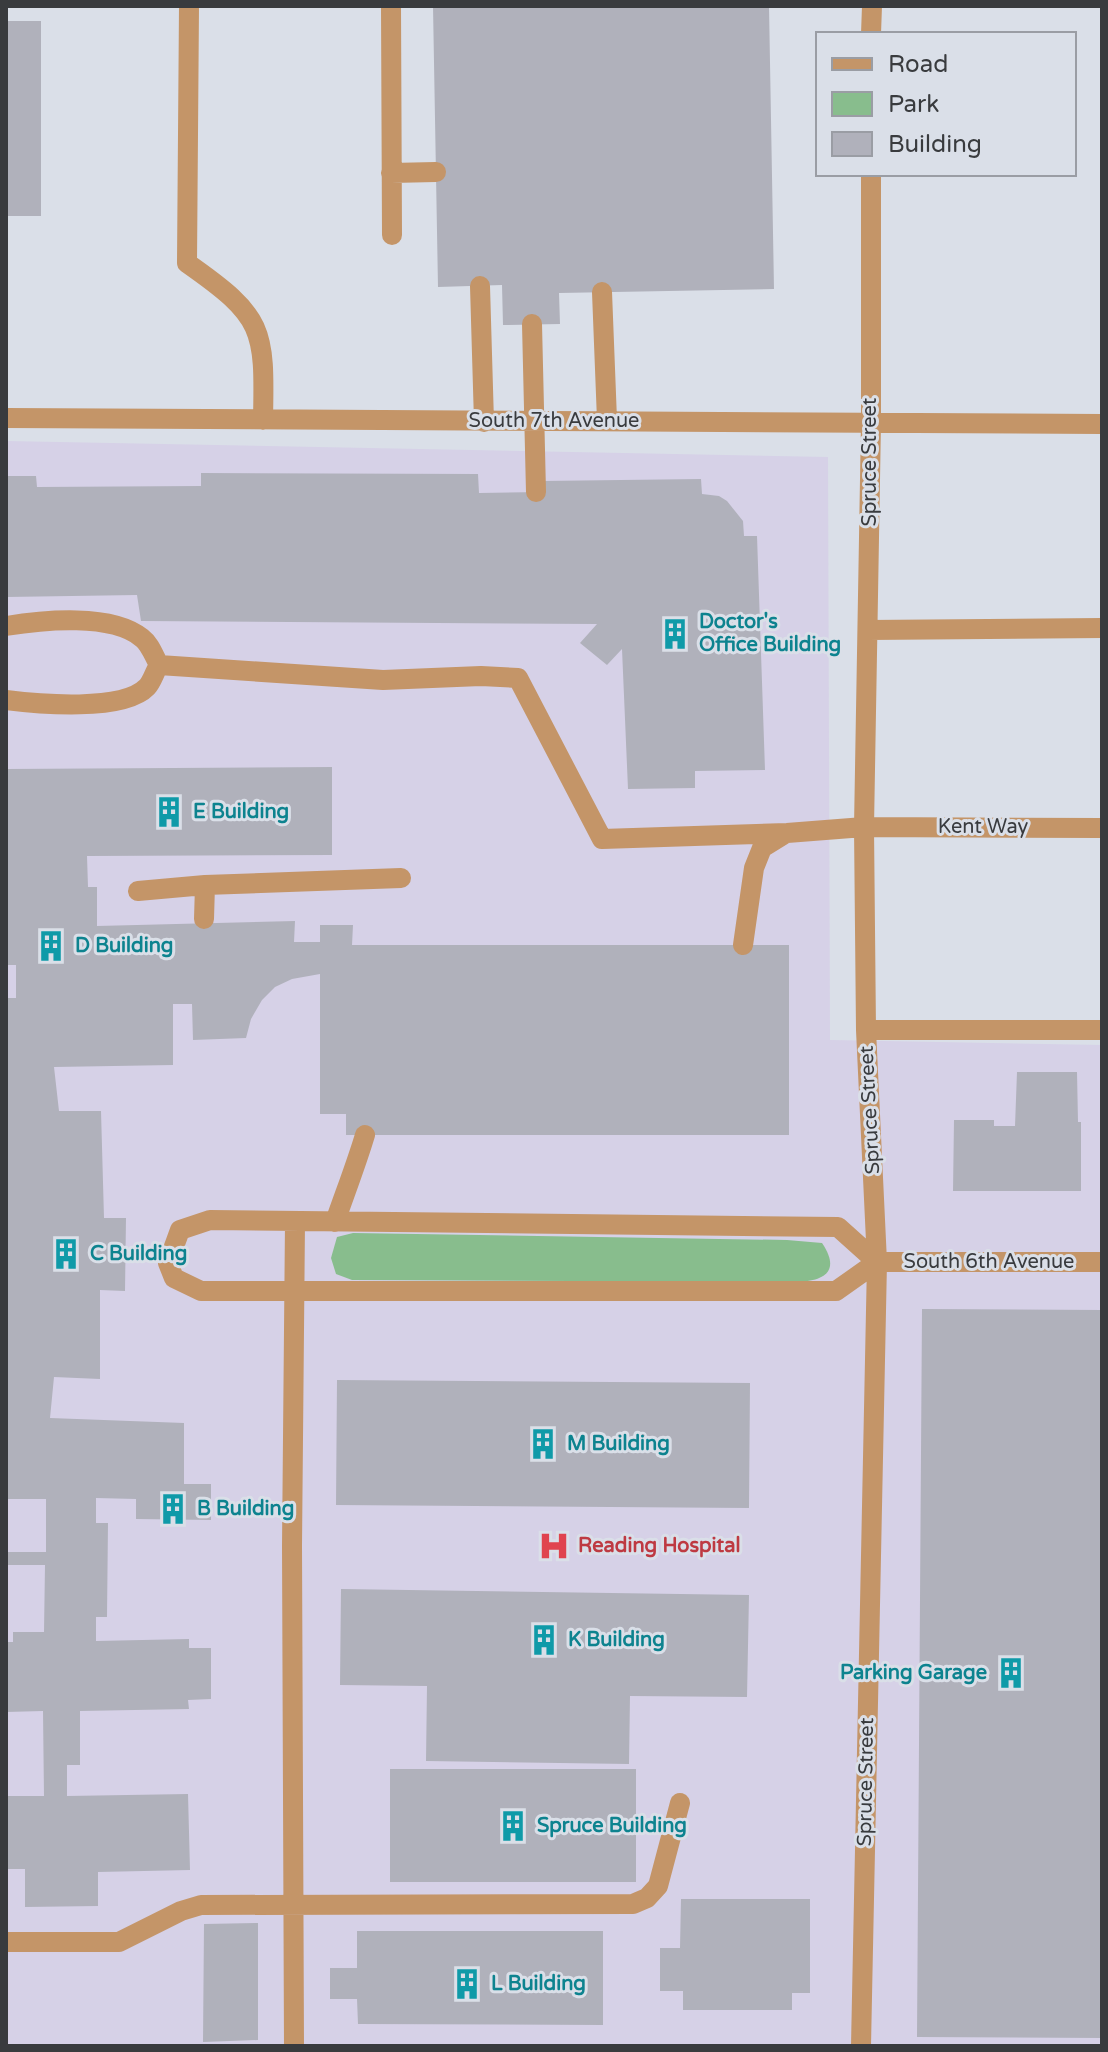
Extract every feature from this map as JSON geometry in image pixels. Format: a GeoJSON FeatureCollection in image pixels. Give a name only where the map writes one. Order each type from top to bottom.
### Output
{"type":"FeatureCollection","features":[{"type":"Feature","properties":{"kind":"street"},"geometry":{"type":"LineString","coordinates":[[189,6],[187,263],[225,290],[254,324],[262,340],[263,420]]}},
{"type":"Feature","properties":{"kind":"street"},"geometry":{"type":"LineString","coordinates":[[391,6],[392,235]]}},
{"type":"Feature","properties":{"kind":"street"},"geometry":{"type":"LineString","coordinates":[[871,32],[872,6]]}},
{"type":"Feature","properties":{"kind":"street"},"geometry":{"type":"LineString","coordinates":[[391,173],[436,172]]}},
{"type":"Feature","properties":{"kind":"street","name":"Spruce Street"},"geometry":{"type":"LineString","coordinates":[[861,2046],[877,1262],[866,1030],[864,827],[871,422],[871,176]]}},
{"type":"Feature","properties":{"kind":"street"},"geometry":{"type":"LineString","coordinates":[[480,286],[484,422]]}},
{"type":"Feature","properties":{"kind":"street"},"geometry":{"type":"LineString","coordinates":[[602,292],[607,420]]}},
{"type":"Feature","properties":{"kind":"street"},"geometry":{"type":"LineString","coordinates":[[532,324],[536,492]]}},
{"type":"Feature","properties":{"kind":"street","name":"South 7th Avenue"},"geometry":{"type":"LineString","coordinates":[[6,418],[1102,424]]}},
{"type":"Feature","properties":{"kind":"street"},"geometry":{"type":"LineString","coordinates":[[6,626],[35,621],[99,622],[124,626],[145,640],[159,665],[147,687],[129,698],[102,702],[6,700]]}},
{"type":"Feature","properties":{"kind":"street"},"geometry":{"type":"LineString","coordinates":[[868,630],[1102,628]]}},
{"type":"Feature","properties":{"kind":"street","name":"Kent Way"},"geometry":{"type":"LineString","coordinates":[[159,665],[383,680],[481,676],[518,678],[602,839],[787,833],[864,827],[1102,828]]}},
{"type":"Feature","properties":{"kind":"street"},"geometry":{"type":"LineString","coordinates":[[743,945],[754,868],[762,848],[787,833]]}},
{"type":"Feature","properties":{"kind":"street"},"geometry":{"type":"LineString","coordinates":[[138,891],[205,885],[401,878]]}},
{"type":"Feature","properties":{"kind":"street"},"geometry":{"type":"LineString","coordinates":[[204,919],[205,885]]}},
{"type":"Feature","properties":{"kind":"street"},"geometry":{"type":"LineString","coordinates":[[866,1030],[1102,1030]]}},
{"type":"Feature","properties":{"kind":"street"},"geometry":{"type":"LineString","coordinates":[[335,1222],[365,1135]]}},
{"type":"Feature","properties":{"kind":"street"},"geometry":{"type":"LineString","coordinates":[[210,1220],[838,1227],[877,1262],[836,1291],[294,1293],[201,1291],[174,1278],[168,1263],[180,1230],[210,1220]]}},
{"type":"Feature","properties":{"kind":"street"},"geometry":{"type":"LineString","coordinates":[[294,2046],[295,1222]]}},
{"type":"Feature","properties":{"kind":"street","name":"South 6th Avenue"},"geometry":{"type":"LineString","coordinates":[[877,1262],[1102,1262]]}},
{"type":"Feature","properties":{"kind":"street"},"geometry":{"type":"LineString","coordinates":[[6,1942],[119,1942],[181,1911],[201,1905],[633,1904],[647,1898],[658,1886],[680,1803]]}},
{"type":"Feature","properties":{"kind":"shaded area","name":"Reading Hospital"},"geometry":{"type":"Polygon","coordinates":[[[6,441],[828,457],[830,1040],[1102,1045],[1102,2046],[6,2046],[6,441]]]}},
{"type":"Feature","properties":{"kind":"green space"},"geometry":{"type":"Polygon","coordinates":[[[353,1233],[787,1240],[822,1243],[830,1262],[826,1274],[820,1278],[793,1282],[352,1280],[336,1274],[331,1258],[337,1237],[353,1233]]]}},
{"type":"Feature","properties":{"kind":"building"},"geometry":{"type":"Polygon","coordinates":[[[433,6],[769,6],[774,289],[559,293],[560,324],[503,325],[502,285],[438,287],[433,6]]]}},
{"type":"Feature","properties":{"kind":"building"},"geometry":{"type":"Polygon","coordinates":[[[6,21],[41,21],[41,216],[6,216],[6,21]]]}},
{"type":"Feature","properties":{"kind":"building","name":"Doctor's Office Building"},"geometry":{"type":"Polygon","coordinates":[[[201,473],[478,474],[479,493],[543,492],[542,481],[701,479],[702,494],[719,496],[727,501],[743,521],[744,536],[757,536],[765,770],[695,771],[695,788],[628,789],[622,649],[607,665],[580,643],[597,624],[141,621],[137,595],[6,597],[6,476],[36,476],[37,487],[201,486],[201,473]]]}},
{"type":"Feature","properties":{"kind":"building"},"geometry":{"type":"Polygon","coordinates":[[[332,767],[332,855],[87,856],[88,887],[97,887],[97,926],[295,921],[294,942],[320,942],[320,925],[353,925],[352,945],[789,945],[789,1135],[346,1135],[346,1114],[320,1114],[320,974],[292,979],[275,987],[262,1000],[251,1019],[246,1038],[193,1040],[192,1004],[173,1004],[173,1065],[54,1067],[59,1111],[101,1111],[104,1218],[126,1218],[125,1291],[100,1290],[100,1379],[54,1377],[50,1418],[184,1423],[184,1484],[211,1484],[211,1520],[136,1519],[136,1499],[96,1498],[96,1523],[108,1523],[107,1617],[96,1617],[96,1641],[189,1639],[189,1648],[211,1648],[211,1699],[188,1700],[189,1709],[80,1711],[80,1765],[67,1765],[67,1796],[188,1794],[190,1870],[98,1872],[98,1906],[25,1907],[25,1869],[6,1869],[6,1796],[44,1796],[43,1711],[6,1712],[6,1642],[13,1642],[13,1632],[44,1632],[45,1565],[6,1565],[6,1552],[46,1552],[46,1499],[6,1499],[6,998],[16,998],[16,965],[6,965],[6,769],[332,767]]]}},
{"type":"Feature","properties":{"kind":"building"},"geometry":{"type":"Polygon","coordinates":[[[1017,1072],[1077,1072],[1081,1191],[953,1191],[954,1120],[994,1120],[994,1126],[1015,1126],[1017,1072]]]}},
{"type":"Feature","properties":{"kind":"building","name":"Parking Garage"},"geometry":{"type":"Polygon","coordinates":[[[922,1309],[1102,1310],[1102,2038],[917,2037],[922,1309]]]}},
{"type":"Feature","properties":{"kind":"building","name":"M Building"},"geometry":{"type":"Polygon","coordinates":[[[337,1380],[750,1383],[749,1508],[336,1505],[337,1380]]]}},
{"type":"Feature","properties":{"kind":"building","name":"K Building"},"geometry":{"type":"Polygon","coordinates":[[[341,1589],[749,1595],[747,1697],[630,1696],[629,1764],[426,1761],[427,1686],[340,1685],[341,1589]]]}},
{"type":"Feature","properties":{"kind":"building","name":"Spruce Building"},"geometry":{"type":"Polygon","coordinates":[[[390,1769],[636,1769],[636,1882],[390,1882],[390,1769]]]}},
{"type":"Feature","properties":{"kind":"building"},"geometry":{"type":"Polygon","coordinates":[[[681,1899],[810,1899],[810,1993],[792,1993],[792,2010],[683,2010],[683,1991],[660,1991],[660,1948],[680,1948],[681,1899]]]}},
{"type":"Feature","properties":{"kind":"building"},"geometry":{"type":"Polygon","coordinates":[[[258,1923],[258,2040],[203,2042],[204,1924],[258,1923]]]}},
{"type":"Feature","properties":{"kind":"building","name":"L Building"},"geometry":{"type":"Polygon","coordinates":[[[357,1931],[603,1931],[603,2025],[358,2024],[357,1999],[330,1999],[330,1968],[357,1968],[357,1931]]]}},
{"type":"Feature","properties":{"kind":"place","name":"Doctor's Office Building"},"geometry":{"type":"Point","coordinates":[675,634]}},
{"type":"Feature","properties":{"kind":"place","name":"E Building"},"geometry":{"type":"Point","coordinates":[169,812]}},
{"type":"Feature","properties":{"kind":"place","name":"D Building"},"geometry":{"type":"Point","coordinates":[51,946]}},
{"type":"Feature","properties":{"kind":"place","name":"C Building"},"geometry":{"type":"Point","coordinates":[66,1254]}},
{"type":"Feature","properties":{"kind":"place","name":"M Building"},"geometry":{"type":"Point","coordinates":[543,1444]}},
{"type":"Feature","properties":{"kind":"place","name":"B Building"},"geometry":{"type":"Point","coordinates":[173,1509]}},
{"type":"Feature","properties":{"kind":"place","name":"Reading Hospital"},"geometry":{"type":"Point","coordinates":[554,1546]}},
{"type":"Feature","properties":{"kind":"place","name":"K Building"},"geometry":{"type":"Point","coordinates":[544,1640]}},
{"type":"Feature","properties":{"kind":"place","name":"Parking Garage"},"geometry":{"type":"Point","coordinates":[1011,1673]}},
{"type":"Feature","properties":{"kind":"place","name":"Spruce Building"},"geometry":{"type":"Point","coordinates":[513,1826]}},
{"type":"Feature","properties":{"kind":"place","name":"L Building"},"geometry":{"type":"Point","coordinates":[467,1984]}}]}
